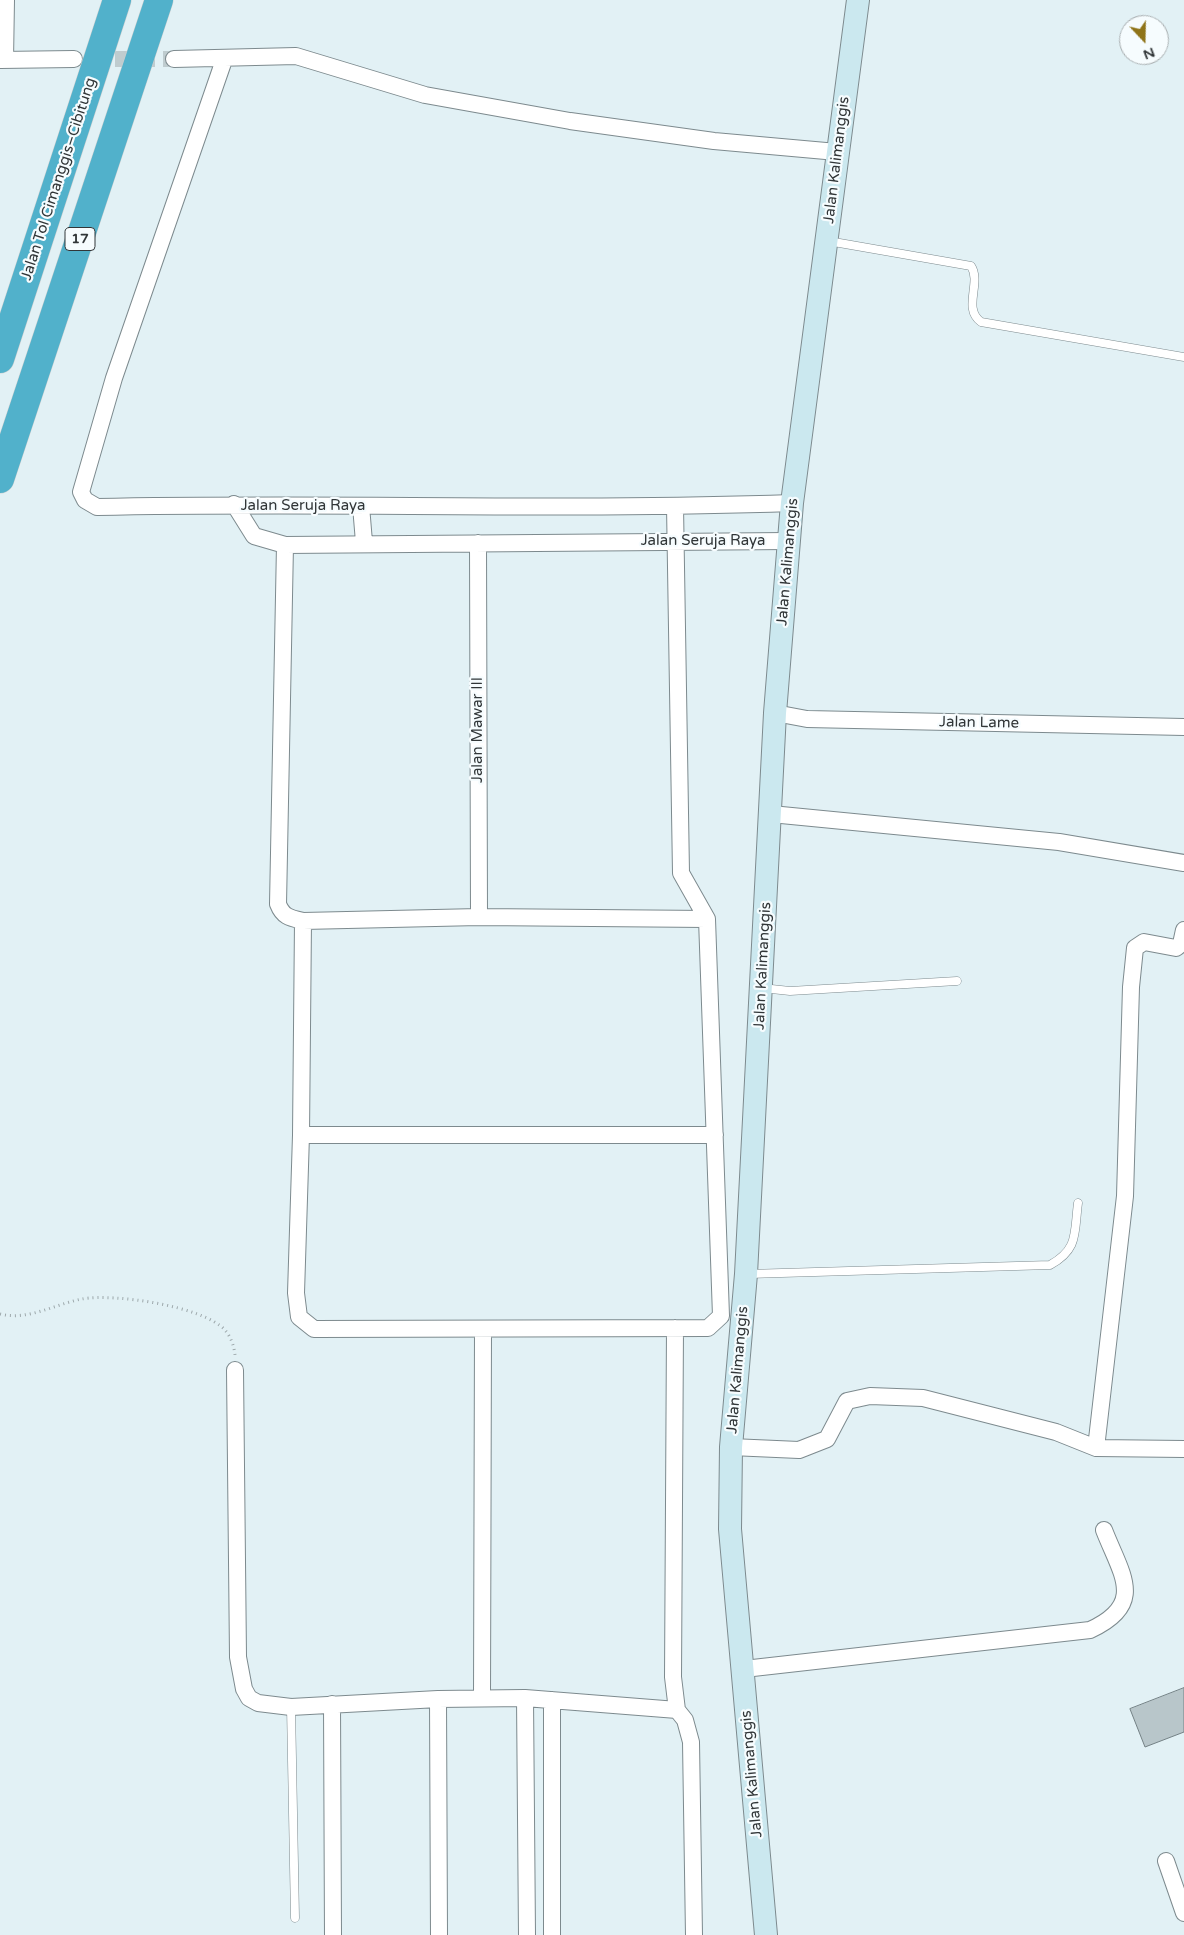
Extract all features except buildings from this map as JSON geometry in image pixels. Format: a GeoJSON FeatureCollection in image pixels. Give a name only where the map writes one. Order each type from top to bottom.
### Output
{"type":"FeatureCollection","features":[{"type":"Feature","properties":{"kind":"highway","name":"Jalan Tol Cimanggis–Cibitung"},"geometry":{"type":"LineString","coordinates":[[0,359],[117,0]]}},
{"type":"Feature","properties":{"kind":"highway","name":"17"},"geometry":{"type":"LineString","coordinates":[[0,479],[159,0]]}},
{"type":"Feature","properties":{"kind":"main road","name":"Jalan Kalimanggis"},"geometry":{"type":"LineString","coordinates":[[766,1935],[744,1669],[730,1529],[731,1447],[746,1274],[775,713],[792,503],[858,0]]}},
{"type":"Feature","properties":{"kind":"street"},"geometry":{"type":"LineString","coordinates":[[6,0],[3,60],[74,59]]}},
{"type":"Feature","properties":{"kind":"street"},"geometry":{"type":"LineString","coordinates":[[174,60],[224,60],[296,56],[426,94],[570,121],[714,142],[837,152]]}},
{"type":"Feature","properties":{"kind":"street"},"geometry":{"type":"LineString","coordinates":[[224,60],[114,378],[81,492],[85,500],[97,507],[234,504]]}},
{"type":"Feature","properties":{"kind":"street","name":"Jalan Seruja Raya"},"geometry":{"type":"LineString","coordinates":[[234,504],[675,506],[792,503]]}},
{"type":"Feature","properties":{"kind":"street","name":"Jalan Seruja Raya"},"geometry":{"type":"LineString","coordinates":[[234,504],[254,536],[285,544],[675,540],[789,541]]}},
{"type":"Feature","properties":{"kind":"street"},"geometry":{"type":"LineString","coordinates":[[362,506],[364,542]]}},
{"type":"Feature","properties":{"kind":"street"},"geometry":{"type":"LineString","coordinates":[[303,921],[301,1135],[296,1293],[299,1317],[314,1329],[483,1330],[708,1328],[721,1316],[708,920],[681,873],[675,506]]}},
{"type":"Feature","properties":{"kind":"street","name":"Jalan Mawar III"},"geometry":{"type":"LineString","coordinates":[[478,543],[479,917]]}},
{"type":"Feature","properties":{"kind":"street"},"geometry":{"type":"LineString","coordinates":[[285,544],[278,904],[281,913],[288,918],[303,921],[479,917],[708,920]]}},
{"type":"Feature","properties":{"kind":"street","name":"Jalan Lame"},"geometry":{"type":"LineString","coordinates":[[775,713],[807,718],[1184,727]]}},
{"type":"Feature","properties":{"kind":"street"},"geometry":{"type":"LineString","coordinates":[[771,814],[1059,842],[1184,863]]}},
{"type":"Feature","properties":{"kind":"street"},"geometry":{"type":"LineString","coordinates":[[1096,1448],[1125,1196],[1131,987],[1135,948],[1144,942],[1176,948],[1181,944],[1184,930]]}},
{"type":"Feature","properties":{"kind":"street"},"geometry":{"type":"LineString","coordinates":[[301,1135],[715,1135]]}},
{"type":"Feature","properties":{"kind":"street"},"geometry":{"type":"LineString","coordinates":[[675,1328],[673,1677],[678,1710],[685,1720],[691,1742],[694,1935]]}},
{"type":"Feature","properties":{"kind":"street"},"geometry":{"type":"LineString","coordinates":[[482,1698],[483,1330]]}},
{"type":"Feature","properties":{"kind":"street"},"geometry":{"type":"LineString","coordinates":[[235,1370],[238,1657],[244,1689],[249,1698],[258,1703],[291,1707],[438,1699],[525,1698],[678,1710]]}},
{"type":"Feature","properties":{"kind":"street"},"geometry":{"type":"LineString","coordinates":[[731,1447],[799,1450],[828,1439],[847,1401],[870,1396],[924,1398],[1056,1432],[1096,1448],[1184,1449]]}},
{"type":"Feature","properties":{"kind":"street"},"geometry":{"type":"LineString","coordinates":[[744,1669],[1090,1630],[1118,1613],[1124,1605],[1126,1592],[1104,1530]]}},
{"type":"Feature","properties":{"kind":"street"},"geometry":{"type":"LineString","coordinates":[[525,1698],[527,1935]]}},
{"type":"Feature","properties":{"kind":"street"},"geometry":{"type":"LineString","coordinates":[[438,1699],[439,1935]]}},
{"type":"Feature","properties":{"kind":"street"},"geometry":{"type":"LineString","coordinates":[[552,1700],[552,1935]]}},
{"type":"Feature","properties":{"kind":"street"},"geometry":{"type":"LineString","coordinates":[[332,1704],[334,1935]]}},
{"type":"Feature","properties":{"kind":"street"},"geometry":{"type":"LineString","coordinates":[[1166,1861],[1184,1914]]}},
{"type":"Feature","properties":{"kind":"lane"},"geometry":{"type":"LineString","coordinates":[[827,241],[971,266],[974,274],[972,310],[981,322],[1184,357]]}},
{"type":"Feature","properties":{"kind":"lane"},"geometry":{"type":"LineString","coordinates":[[762,988],[790,991],[957,981]]}},
{"type":"Feature","properties":{"kind":"lane"},"geometry":{"type":"LineString","coordinates":[[746,1274],[1050,1265],[1062,1258],[1073,1247],[1078,1203]]}},
{"type":"Feature","properties":{"kind":"lane"},"geometry":{"type":"LineString","coordinates":[[291,1707],[295,1918]]}},
{"type":"Feature","properties":{"kind":"path"},"geometry":{"type":"LineString","coordinates":[[0,1314],[21,1316],[86,1298],[135,1300],[165,1305],[208,1319],[225,1330],[234,1345],[235,1370]]}},
{"type":"Feature","properties":{"kind":"tunnel"},"geometry":{"type":"LineString","coordinates":[[91,59],[174,59]]}}]}
